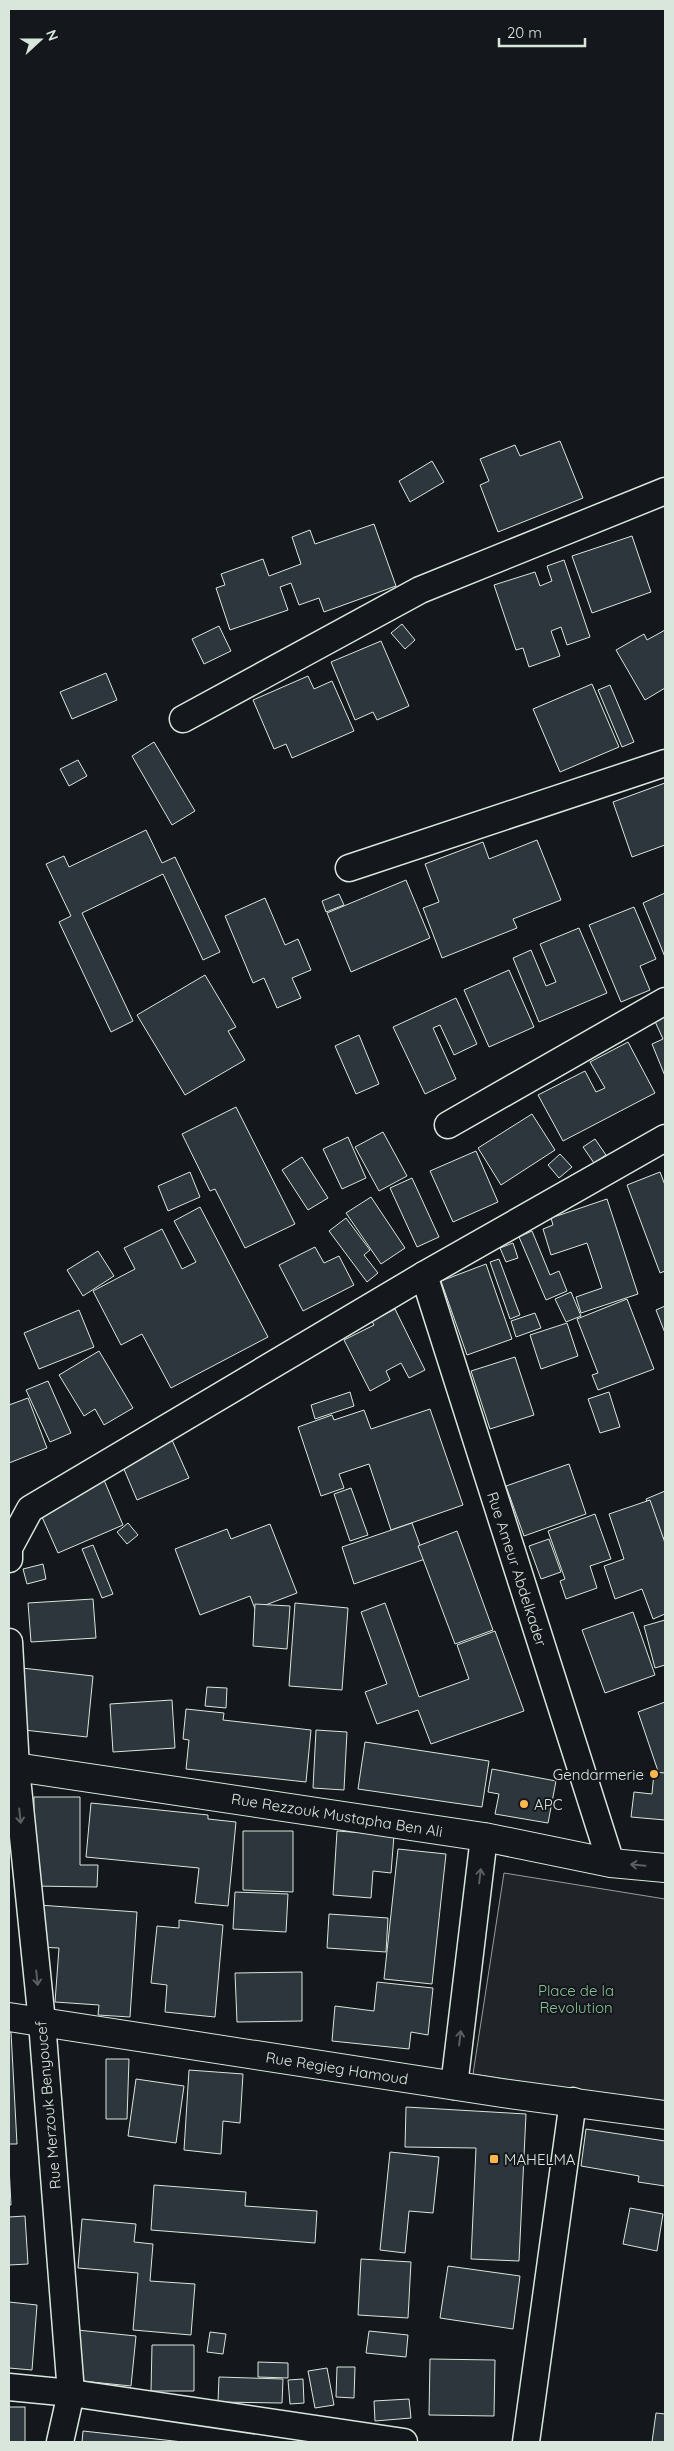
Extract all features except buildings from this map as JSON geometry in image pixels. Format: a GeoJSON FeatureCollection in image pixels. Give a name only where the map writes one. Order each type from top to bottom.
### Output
{"type":"FeatureCollection","features":[{"type":"Feature","properties":{"kind":"main road","name":"Rue Rezzouk Mustapha Ben Ali"},"geometry":{"type":"LineString","coordinates":[[12,1767],[484,1837],[611,1862],[665,1868]]}},
{"type":"Feature","properties":{"kind":"main road","name":"Rue Regieg Hamoud"},"geometry":{"type":"LineString","coordinates":[[9,2017],[454,2086],[665,2115]]}},
{"type":"Feature","properties":{"kind":"street"},"geometry":{"type":"LineString","coordinates":[[183,719],[420,590],[664,495]]}},
{"type":"Feature","properties":{"kind":"street"},"geometry":{"type":"LineString","coordinates":[[349,868],[665,763]]}},
{"type":"Feature","properties":{"kind":"street"},"geometry":{"type":"LineString","coordinates":[[448,1125],[665,1001]]}},
{"type":"Feature","properties":{"kind":"street"},"geometry":{"type":"LineString","coordinates":[[9,1560],[9,1548],[30,1510],[424,1275],[665,1138]]}},
{"type":"Feature","properties":{"kind":"street","name":"Rue Ameur Abdelkader"},"geometry":{"type":"LineString","coordinates":[[424,1275],[611,1862]]}},
{"type":"Feature","properties":{"kind":"street","name":"Rue Merzouk Benyoucef"},"geometry":{"type":"LineString","coordinates":[[9,1642],[12,1767],[42,2022],[71,2393],[60,2442]]}},
{"type":"Feature","properties":{"kind":"street"},"geometry":{"type":"LineString","coordinates":[[454,2086],[484,1837]]}},
{"type":"Feature","properties":{"kind":"street"},"geometry":{"type":"LineString","coordinates":[[526,2442],[573,2101]]}},
{"type":"Feature","properties":{"kind":"street"},"geometry":{"type":"LineString","coordinates":[[9,2387],[71,2393],[404,2442]]}},
{"type":"Feature","properties":{"kind":"green space","name":"Place de la Revolution"},"geometry":{"type":"Polygon","coordinates":[[[504,1873],[665,1899],[665,2104],[473,2074],[504,1873]]]}},
{"type":"Feature","properties":{"kind":"place","name":"Gendarmerie"},"geometry":{"type":"Point","coordinates":[654,1774]}},
{"type":"Feature","properties":{"kind":"place","name":"APC"},"geometry":{"type":"Point","coordinates":[524,1804]}},
{"type":"Feature","properties":{"kind":"place","name":"MAHELMA"},"geometry":{"type":"Point","coordinates":[494,2159]}}]}
